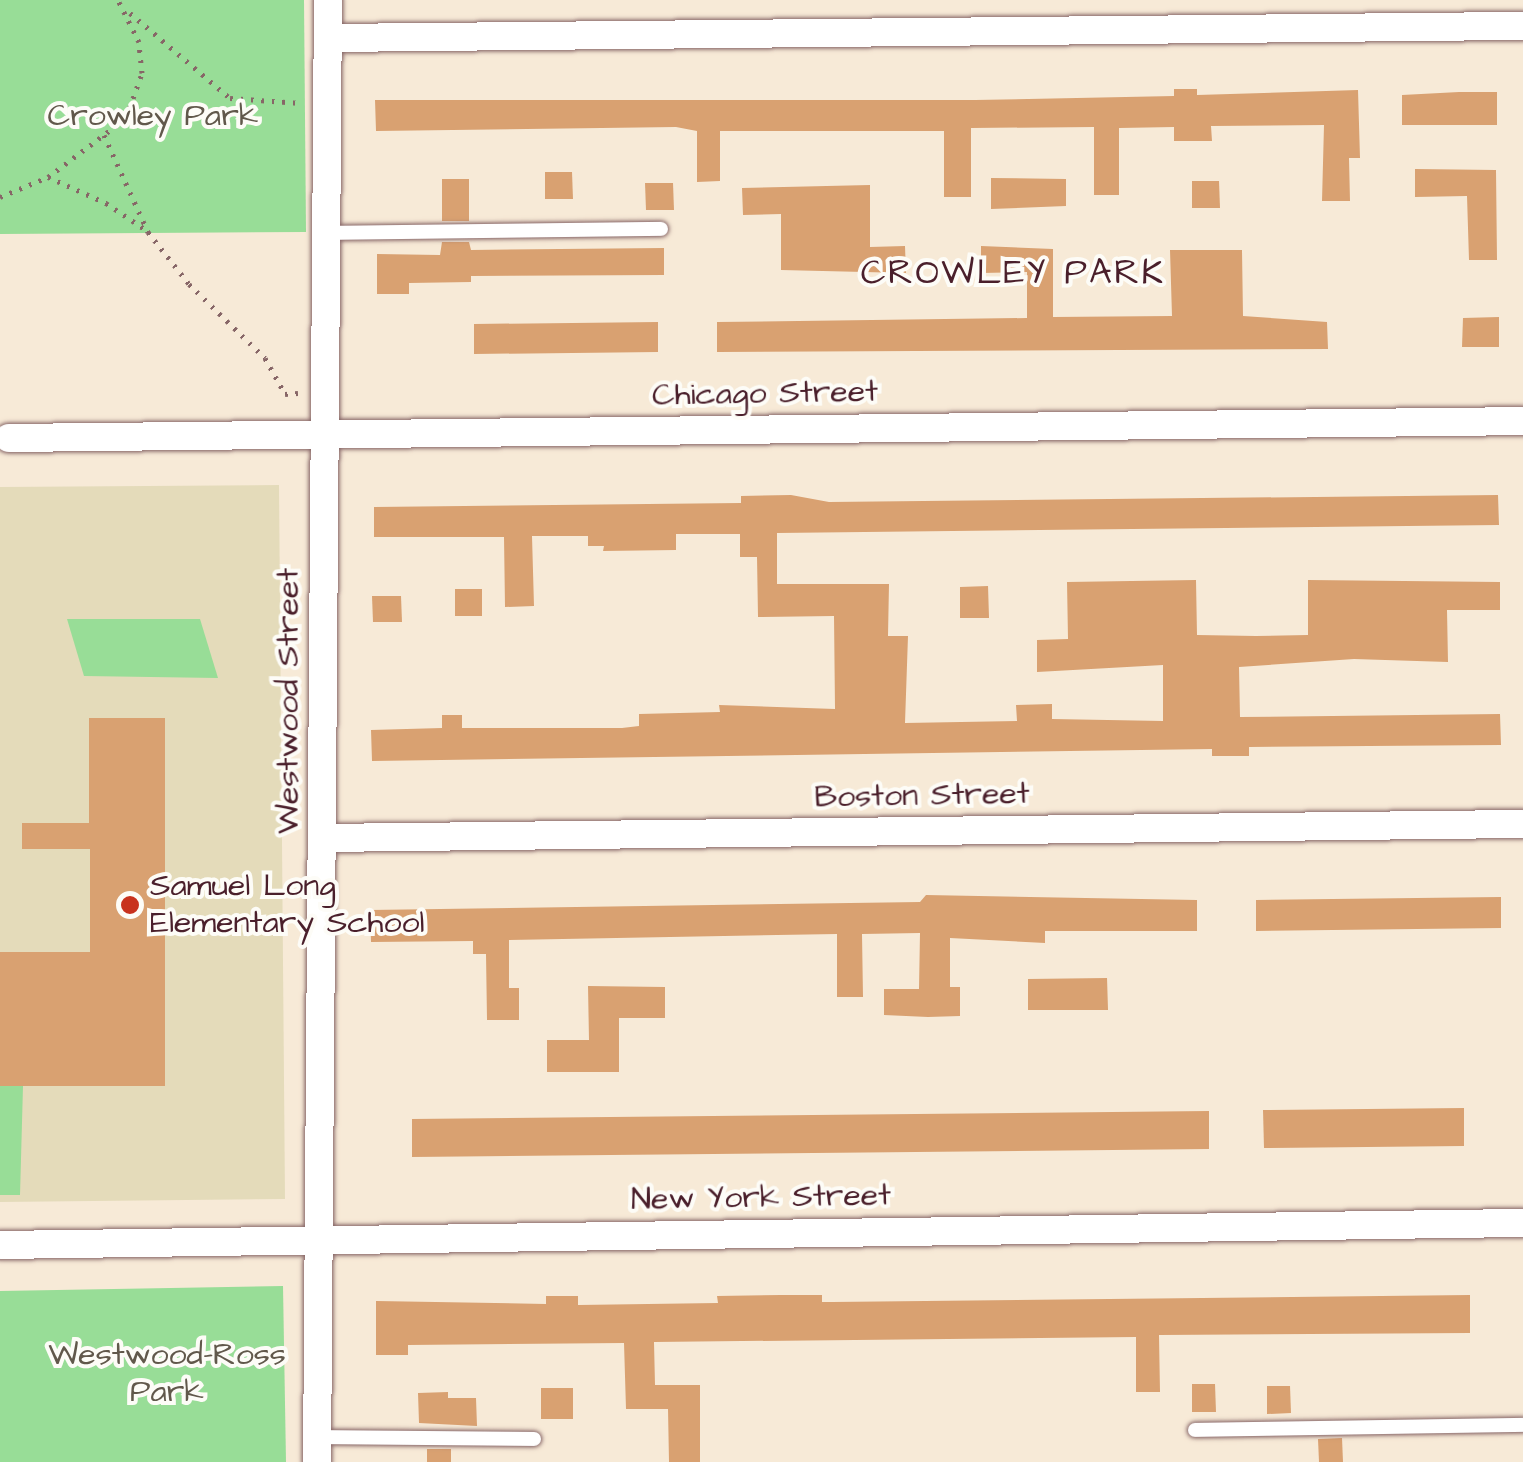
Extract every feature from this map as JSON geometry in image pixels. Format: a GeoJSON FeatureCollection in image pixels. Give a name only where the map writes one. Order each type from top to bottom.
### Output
{"type":"FeatureCollection","features":[{"type":"Feature","properties":{"kind":"street","name":"Westwood Street"},"geometry":{"type":"LineString","coordinates":[[317,1450],[328,0]]}},
{"type":"Feature","properties":{"kind":"street"},"geometry":{"type":"LineString","coordinates":[[329,38],[1523,24],[1519,0]]}},
{"type":"Feature","properties":{"kind":"street","name":"Chicago Street"},"geometry":{"type":"LineString","coordinates":[[9,438],[1523,421]]}},
{"type":"Feature","properties":{"kind":"street","name":"Boston Street"},"geometry":{"type":"LineString","coordinates":[[322,838],[1523,824]]}},
{"type":"Feature","properties":{"kind":"street","name":"New York Street"},"geometry":{"type":"LineString","coordinates":[[0,1246],[1523,1224]]}},
{"type":"Feature","properties":{"kind":"lane"},"geometry":{"type":"LineString","coordinates":[[328,233],[661,229]]}},
{"type":"Feature","properties":{"kind":"lane"},"geometry":{"type":"LineString","coordinates":[[1195,1430],[1523,1425]]}},
{"type":"Feature","properties":{"kind":"lane"},"geometry":{"type":"LineString","coordinates":[[317,1450],[534,1439]]}},
{"type":"Feature","properties":{"kind":"path"},"geometry":{"type":"LineString","coordinates":[[118,0],[230,98],[328,103]]}},
{"type":"Feature","properties":{"kind":"path"},"geometry":{"type":"LineString","coordinates":[[0,196],[48,178],[126,118],[142,73],[127,11]]}},
{"type":"Feature","properties":{"kind":"path"},"geometry":{"type":"LineString","coordinates":[[104,136],[148,232],[189,284],[265,358],[285,394],[306,393]]}},
{"type":"Feature","properties":{"kind":"path"},"geometry":{"type":"LineString","coordinates":[[48,178],[106,203],[148,232]]}},
{"type":"Feature","properties":{"kind":"shaded area"},"geometry":{"type":"Polygon","coordinates":[[[279,485],[285,1199],[0,1202],[0,487],[279,485]]]}},
{"type":"Feature","properties":{"kind":"green space","name":"Crowley Park"},"geometry":{"type":"Polygon","coordinates":[[[0,0],[304,0],[306,232],[0,234],[0,0]]]}},
{"type":"Feature","properties":{"kind":"green space"},"geometry":{"type":"Polygon","coordinates":[[[67,619],[200,619],[218,678],[84,676],[67,619]]]}},
{"type":"Feature","properties":{"kind":"green space"},"geometry":{"type":"Polygon","coordinates":[[[0,1086],[23,1086],[20,1195],[0,1195],[0,1086]]]}},
{"type":"Feature","properties":{"kind":"green space","name":"Westwood-Ross Park"},"geometry":{"type":"Polygon","coordinates":[[[283,1286],[286,1462],[0,1462],[0,1291],[283,1286]]]}},
{"type":"Feature","properties":{"kind":"building"},"geometry":{"type":"Polygon","coordinates":[[[1174,89],[1197,89],[1197,95],[1358,90],[1360,158],[1349,158],[1350,201],[1322,201],[1324,125],[1211,126],[1212,141],[1174,141],[1174,127],[1119,128],[1119,195],[1094,195],[1094,127],[971,128],[971,197],[944,197],[944,131],[720,131],[720,181],[697,182],[697,131],[676,127],[376,131],[375,100],[975,100],[1174,96],[1174,89]]]}},
{"type":"Feature","properties":{"kind":"building"},"geometry":{"type":"Polygon","coordinates":[[[1497,92],[1497,125],[1402,125],[1402,95],[1497,92]]]}},
{"type":"Feature","properties":{"kind":"building"},"geometry":{"type":"Polygon","coordinates":[[[1415,169],[1496,170],[1497,260],[1469,260],[1467,196],[1415,197],[1415,169]]]}},
{"type":"Feature","properties":{"kind":"building"},"geometry":{"type":"Polygon","coordinates":[[[545,172],[572,172],[573,199],[545,199],[545,172]]]}},
{"type":"Feature","properties":{"kind":"building"},"geometry":{"type":"Polygon","coordinates":[[[991,178],[1066,179],[1066,206],[991,209],[991,178]]]}},
{"type":"Feature","properties":{"kind":"building"},"geometry":{"type":"Polygon","coordinates":[[[442,179],[469,179],[469,221],[442,221],[442,179]]]}},
{"type":"Feature","properties":{"kind":"building"},"geometry":{"type":"Polygon","coordinates":[[[1192,181],[1219,181],[1220,208],[1192,208],[1192,181]]]}},
{"type":"Feature","properties":{"kind":"building"},"geometry":{"type":"Polygon","coordinates":[[[645,183],[673,183],[674,210],[646,210],[645,183]]]}},
{"type":"Feature","properties":{"kind":"building"},"geometry":{"type":"Polygon","coordinates":[[[870,185],[870,247],[905,246],[906,273],[781,270],[781,214],[743,215],[742,188],[870,185]]]}},
{"type":"Feature","properties":{"kind":"building"},"geometry":{"type":"Polygon","coordinates":[[[442,242],[469,242],[471,250],[664,248],[664,275],[471,276],[471,282],[409,283],[409,294],[377,294],[377,254],[440,255],[442,242]]]}},
{"type":"Feature","properties":{"kind":"building"},"geometry":{"type":"Polygon","coordinates":[[[981,246],[1053,249],[1053,317],[1172,316],[1170,250],[1242,250],[1243,316],[1327,322],[1328,349],[717,352],[717,322],[1027,318],[1027,272],[981,273],[981,246]]]}},
{"type":"Feature","properties":{"kind":"building"},"geometry":{"type":"Polygon","coordinates":[[[1499,317],[1499,347],[1462,347],[1463,318],[1499,317]]]}},
{"type":"Feature","properties":{"kind":"building"},"geometry":{"type":"Polygon","coordinates":[[[658,322],[658,352],[474,354],[474,324],[658,322]]]}},
{"type":"Feature","properties":{"kind":"building"},"geometry":{"type":"Polygon","coordinates":[[[791,495],[829,502],[1498,495],[1499,525],[777,533],[777,584],[889,584],[888,636],[908,636],[905,723],[1017,721],[1016,705],[1052,704],[1052,719],[1163,721],[1163,665],[1037,672],[1037,640],[1068,639],[1067,582],[1196,580],[1197,635],[1256,636],[1308,635],[1308,580],[1500,582],[1500,610],[1447,610],[1448,662],[1354,659],[1239,667],[1240,717],[1500,714],[1501,745],[1249,747],[1249,756],[1212,756],[1212,749],[372,761],[371,730],[442,728],[442,715],[462,715],[462,728],[622,728],[639,726],[639,714],[720,712],[719,705],[835,709],[834,616],[758,617],[757,557],[740,557],[740,534],[676,534],[676,550],[603,551],[604,546],[588,546],[588,536],[532,536],[534,606],[505,607],[504,537],[374,537],[374,507],[741,503],[741,496],[791,495]]]}},
{"type":"Feature","properties":{"kind":"building"},"geometry":{"type":"Polygon","coordinates":[[[988,586],[989,618],[960,618],[960,587],[988,586]]]}},
{"type":"Feature","properties":{"kind":"building"},"geometry":{"type":"Polygon","coordinates":[[[455,589],[482,589],[482,616],[455,616],[455,589]]]}},
{"type":"Feature","properties":{"kind":"building"},"geometry":{"type":"Polygon","coordinates":[[[372,596],[401,596],[402,622],[373,622],[372,596]]]}},
{"type":"Feature","properties":{"kind":"building","name":"Samuel Long Elementary School"},"geometry":{"type":"Polygon","coordinates":[[[89,718],[165,718],[165,1086],[0,1086],[0,952],[90,952],[90,849],[22,849],[22,823],[89,823],[89,718]]]}},
{"type":"Feature","properties":{"kind":"building"},"geometry":{"type":"Polygon","coordinates":[[[926,895],[1197,900],[1197,931],[1045,931],[1045,943],[950,938],[950,987],[960,987],[960,1016],[928,1017],[884,1015],[884,989],[919,989],[920,933],[862,934],[863,997],[837,997],[837,934],[509,940],[509,988],[519,988],[519,1020],[487,1020],[486,954],[473,954],[473,941],[371,942],[370,910],[920,902],[926,895]]]}},
{"type":"Feature","properties":{"kind":"building"},"geometry":{"type":"Polygon","coordinates":[[[1501,897],[1501,928],[1256,931],[1256,900],[1501,897]]]}},
{"type":"Feature","properties":{"kind":"building"},"geometry":{"type":"Polygon","coordinates":[[[1107,978],[1108,1010],[1028,1010],[1028,979],[1107,978]]]}},
{"type":"Feature","properties":{"kind":"building"},"geometry":{"type":"Polygon","coordinates":[[[588,986],[665,987],[665,1018],[619,1018],[619,1072],[547,1072],[547,1040],[589,1040],[588,986]]]}},
{"type":"Feature","properties":{"kind":"building"},"geometry":{"type":"Polygon","coordinates":[[[1464,1108],[1464,1146],[1264,1148],[1263,1110],[1464,1108]]]}},
{"type":"Feature","properties":{"kind":"building"},"geometry":{"type":"Polygon","coordinates":[[[1209,1111],[1209,1149],[412,1157],[412,1119],[1209,1111]]]}},
{"type":"Feature","properties":{"kind":"building"},"geometry":{"type":"Polygon","coordinates":[[[822,1295],[822,1302],[832,1302],[1470,1295],[1470,1333],[1159,1335],[1160,1392],[1136,1392],[1136,1337],[654,1342],[655,1385],[700,1385],[700,1462],[669,1462],[668,1409],[626,1409],[624,1343],[408,1345],[408,1355],[376,1355],[376,1301],[546,1304],[546,1296],[578,1296],[578,1305],[718,1303],[717,1296],[822,1295]]]}},
{"type":"Feature","properties":{"kind":"building"},"geometry":{"type":"Polygon","coordinates":[[[1192,1384],[1215,1384],[1216,1412],[1192,1412],[1192,1384]]]}},
{"type":"Feature","properties":{"kind":"building"},"geometry":{"type":"Polygon","coordinates":[[[1267,1386],[1290,1386],[1291,1413],[1267,1414],[1267,1386]]]}},
{"type":"Feature","properties":{"kind":"building"},"geometry":{"type":"Polygon","coordinates":[[[541,1388],[573,1388],[573,1419],[541,1419],[541,1388]]]}},
{"type":"Feature","properties":{"kind":"building"},"geometry":{"type":"Polygon","coordinates":[[[448,1392],[448,1398],[476,1398],[477,1426],[419,1423],[418,1393],[448,1392]]]}},
{"type":"Feature","properties":{"kind":"building"},"geometry":{"type":"Polygon","coordinates":[[[1342,1438],[1343,1462],[1319,1462],[1318,1439],[1342,1438]]]}},
{"type":"Feature","properties":{"kind":"building"},"geometry":{"type":"Polygon","coordinates":[[[427,1449],[451,1449],[451,1462],[427,1462],[427,1449]]]}},
{"type":"Feature","properties":{"kind":"place","name":"Samuel Long Elementary School"},"geometry":{"type":"Point","coordinates":[130,905]}},
{"type":"Feature","properties":{"kind":"district","name":"CROWLEY PARK"},"geometry":{"type":"Point","coordinates":[1013,273]}}]}
